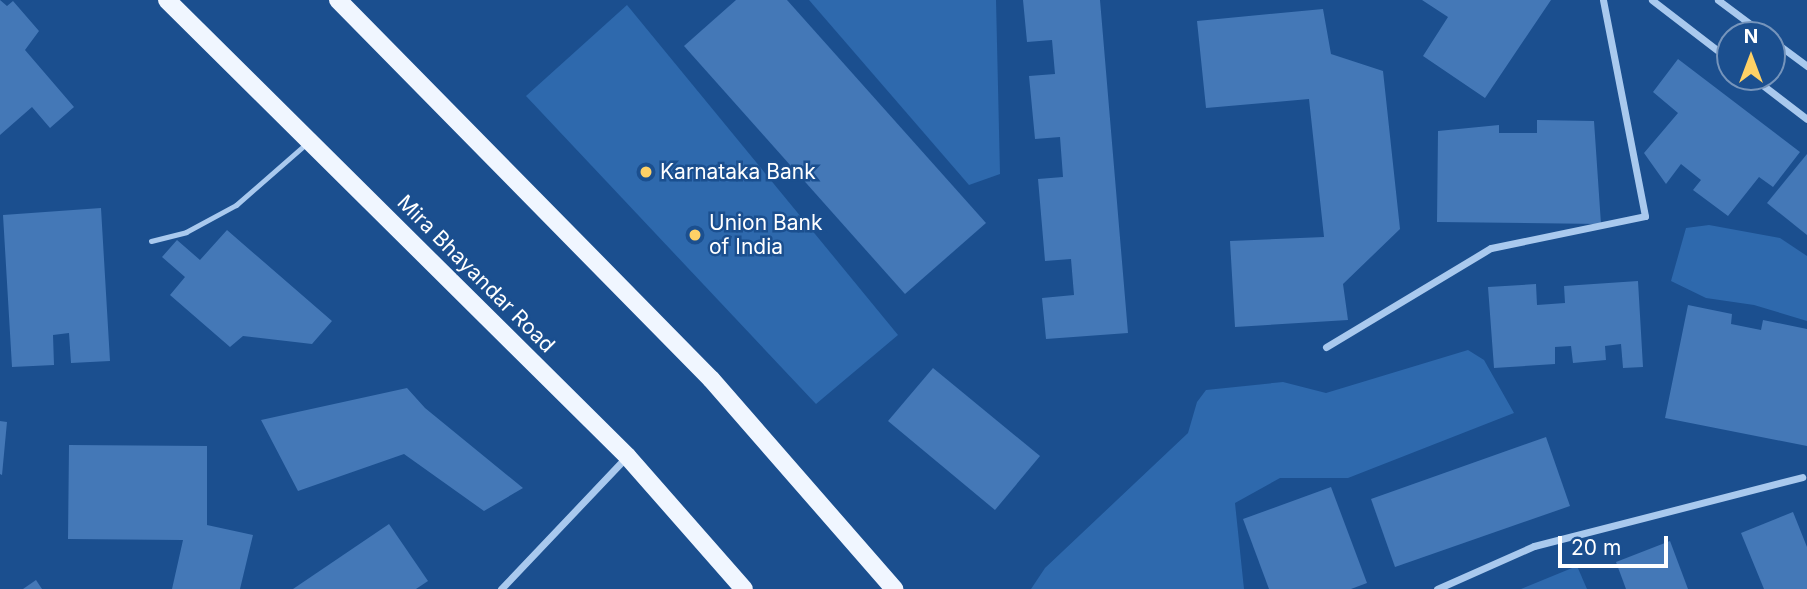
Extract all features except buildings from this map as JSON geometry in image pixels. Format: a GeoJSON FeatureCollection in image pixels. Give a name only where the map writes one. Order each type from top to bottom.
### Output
{"type":"FeatureCollection","features":[{"type":"Feature","properties":{"kind":"main road","name":"Mira Bhayandar Road"},"geometry":{"type":"LineString","coordinates":[[167,0],[627,456],[744,589]]}},
{"type":"Feature","properties":{"kind":"main road"},"geometry":{"type":"LineString","coordinates":[[338,0],[710,379],[894,589]]}},
{"type":"Feature","properties":{"kind":"street"},"geometry":{"type":"LineString","coordinates":[[1326,347],[1491,248],[1645,216],[1604,0]]}},
{"type":"Feature","properties":{"kind":"street"},"geometry":{"type":"LineString","coordinates":[[1652,0],[1716,49]]}},
{"type":"Feature","properties":{"kind":"street"},"geometry":{"type":"LineString","coordinates":[[1718,0],[1746,21]]}},
{"type":"Feature","properties":{"kind":"street"},"geometry":{"type":"LineString","coordinates":[[1786,50],[1807,66]]}},
{"type":"Feature","properties":{"kind":"street"},"geometry":{"type":"LineString","coordinates":[[1770,91],[1807,119]]}},
{"type":"Feature","properties":{"kind":"street"},"geometry":{"type":"LineString","coordinates":[[501,589],[627,456]]}},
{"type":"Feature","properties":{"kind":"street"},"geometry":{"type":"LineString","coordinates":[[1437,589],[1534,546],[1802,477]]}},
{"type":"Feature","properties":{"kind":"lane"},"geometry":{"type":"LineString","coordinates":[[151,242],[186,232],[236,205],[310,141]]}},
{"type":"Feature","properties":{"kind":"shaded area"},"geometry":{"type":"Polygon","coordinates":[[[809,0],[996,0],[1000,174],[969,185],[809,0]]]}},
{"type":"Feature","properties":{"kind":"shaded area"},"geometry":{"type":"Polygon","coordinates":[[[627,5],[898,335],[816,404],[526,96],[627,5]]]}},
{"type":"Feature","properties":{"kind":"shaded area"},"geometry":{"type":"Polygon","coordinates":[[[1709,225],[1780,238],[1807,256],[1807,321],[1754,305],[1706,298],[1671,281],[1686,228],[1709,225]]]}},
{"type":"Feature","properties":{"kind":"shaded area"},"geometry":{"type":"Polygon","coordinates":[[[1468,350],[1484,360],[1514,413],[1348,478],[1280,478],[1235,503],[1244,589],[1031,589],[1045,568],[1188,433],[1197,402],[1206,390],[1283,382],[1326,393],[1468,350]]]}},
{"type":"Feature","properties":{"kind":"shaded area"},"geometry":{"type":"Polygon","coordinates":[[[1577,566],[1587,589],[1521,589],[1577,566]]]}},
{"type":"Feature","properties":{"kind":"place","name":"Karnataka Bank"},"geometry":{"type":"Point","coordinates":[646,172]}},
{"type":"Feature","properties":{"kind":"place","name":"Union Bank of India"},"geometry":{"type":"Point","coordinates":[695,235]}}]}
